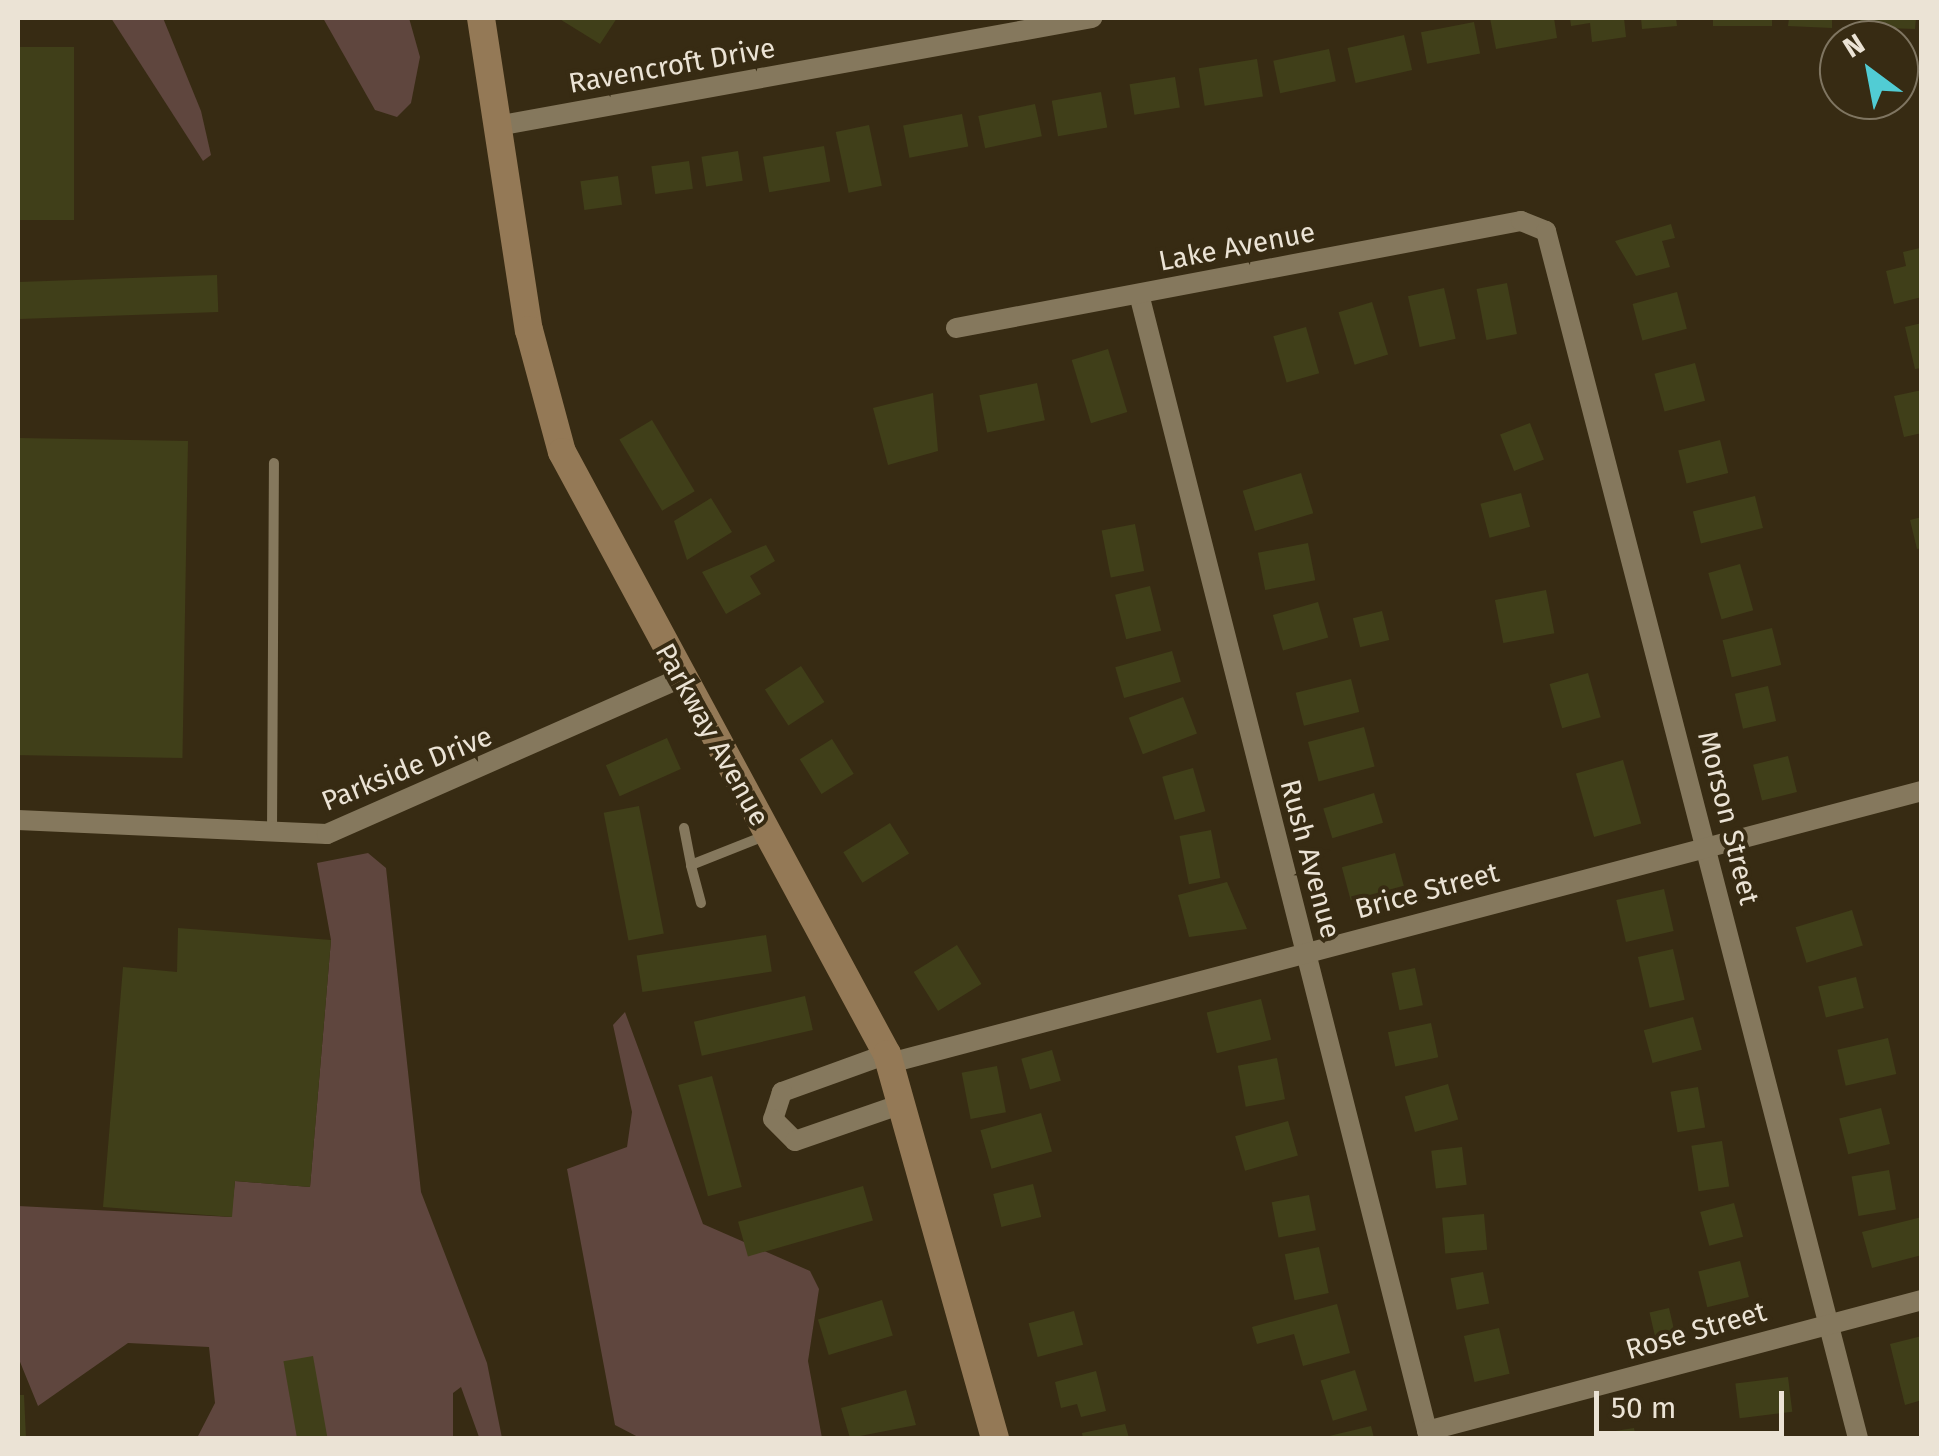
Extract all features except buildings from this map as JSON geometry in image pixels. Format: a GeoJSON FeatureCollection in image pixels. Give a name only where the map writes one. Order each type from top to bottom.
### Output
{"type":"FeatureCollection","features":[{"type":"Feature","properties":{"kind":"street","name":"Parkway Avenue"},"geometry":{"type":"LineString","coordinates":[[481,18],[542,396],[601,534],[888,1058],[996,1438]]}},
{"type":"Feature","properties":{"kind":"street","name":"Ravencroft Drive"},"geometry":{"type":"LineString","coordinates":[[498,126],[1092,18]]}},
{"type":"Feature","properties":{"kind":"street","name":"Lake Avenue"},"geometry":{"type":"LineString","coordinates":[[956,328],[1529,222]]}},
{"type":"Feature","properties":{"kind":"street","name":"Morson Street"},"geometry":{"type":"LineString","coordinates":[[1529,222],[1552,244],[1858,1438]]}},
{"type":"Feature","properties":{"kind":"street","name":"Rush Avenue"},"geometry":{"type":"LineString","coordinates":[[1139,294],[1428,1435]]}},
{"type":"Feature","properties":{"kind":"street","name":"Parkside Drive"},"geometry":{"type":"LineString","coordinates":[[18,820],[272,835],[360,825],[680,678]]}},
{"type":"Feature","properties":{"kind":"street","name":"Brice Street"},"geometry":{"type":"LineString","coordinates":[[902,1104],[795,1142],[773,1119],[782,1092],[888,1058],[1922,790]]}},
{"type":"Feature","properties":{"kind":"street","name":"Rose Street"},"geometry":{"type":"LineString","coordinates":[[1428,1435],[1828,1322],[1922,1300]]}},
{"type":"Feature","properties":{"kind":"lane"},"geometry":{"type":"LineString","coordinates":[[272,835],[274,463]]}},
{"type":"Feature","properties":{"kind":"lane"},"geometry":{"type":"LineString","coordinates":[[684,828],[701,903]]}},
{"type":"Feature","properties":{"kind":"lane"},"geometry":{"type":"LineString","coordinates":[[691,865],[768,835]]}},
{"type":"Feature","properties":{"kind":"shaded area"},"geometry":{"type":"Polygon","coordinates":[[[111,18],[163,18],[201,111],[211,155],[203,161],[111,18]]]}},
{"type":"Feature","properties":{"kind":"shaded area"},"geometry":{"type":"Polygon","coordinates":[[[323,18],[409,18],[420,57],[411,103],[397,117],[375,110],[323,18]]]}},
{"type":"Feature","properties":{"kind":"shaded area"},"geometry":{"type":"Polygon","coordinates":[[[368,853],[386,868],[421,1192],[487,1363],[502,1438],[479,1437],[461,1387],[453,1393],[453,1438],[197,1438],[215,1403],[209,1347],[128,1343],[38,1406],[18,1357],[18,1206],[231,1217],[235,1181],[310,1187],[331,940],[317,863],[368,853]]]}},
{"type":"Feature","properties":{"kind":"shaded area"},"geometry":{"type":"Polygon","coordinates":[[[625,1012],[703,1224],[810,1271],[819,1289],[808,1361],[822,1438],[640,1438],[615,1425],[567,1169],[627,1147],[632,1112],[613,1025],[625,1012]]]}}]}
